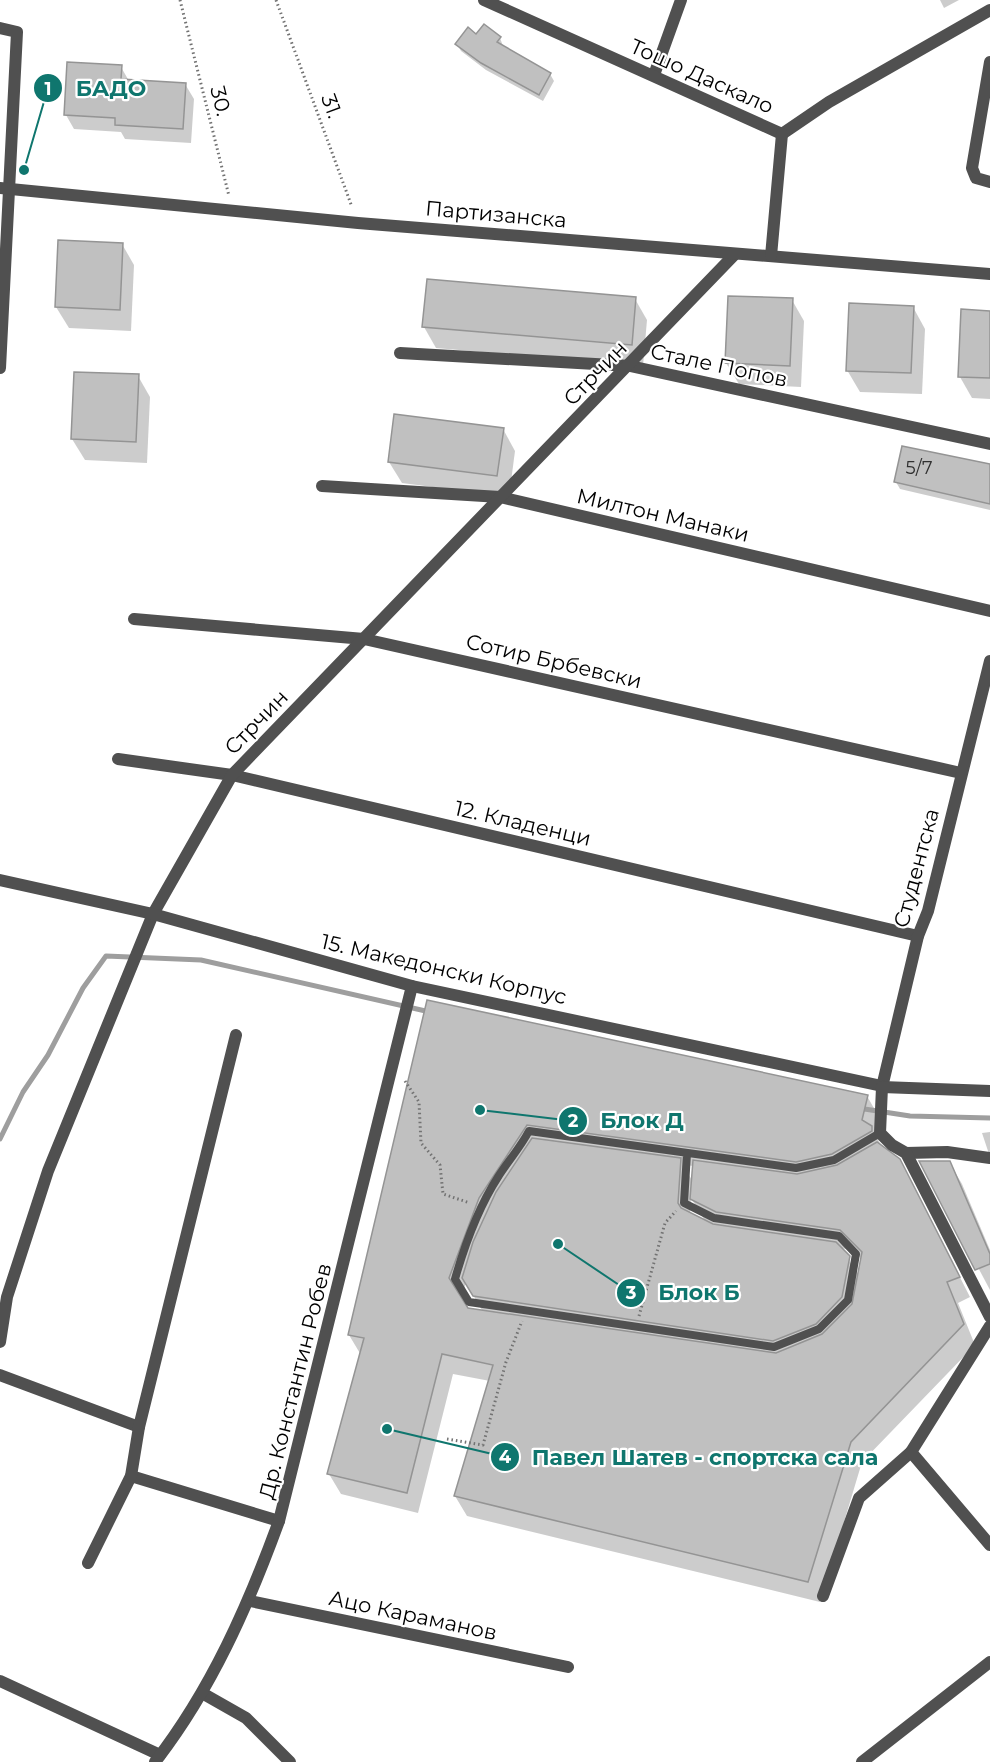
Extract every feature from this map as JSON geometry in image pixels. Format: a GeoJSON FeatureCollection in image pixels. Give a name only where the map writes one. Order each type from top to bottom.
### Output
{"type":"FeatureCollection","features":[{"type":"Feature","properties":{"kind":"street","name":"Тошо Даскало"},"geometry":{"type":"LineString","coordinates":[[484,0],[782,134],[829,102],[990,10]]}},
{"type":"Feature","properties":{"kind":"street"},"geometry":{"type":"LineString","coordinates":[[654,75],[681,0]]}},
{"type":"Feature","properties":{"kind":"street"},"geometry":{"type":"LineString","coordinates":[[0,28],[17,32],[5,189],[0,368]]}},
{"type":"Feature","properties":{"kind":"street"},"geometry":{"type":"LineString","coordinates":[[990,62],[972,168],[976,178],[990,182]]}},
{"type":"Feature","properties":{"kind":"street"},"geometry":{"type":"LineString","coordinates":[[771,256],[782,134]]}},
{"type":"Feature","properties":{"kind":"street","name":"Партизанска"},"geometry":{"type":"LineString","coordinates":[[5,189],[358,223],[990,274]]}},
{"type":"Feature","properties":{"kind":"street","name":"Стрчин"},"geometry":{"type":"LineString","coordinates":[[0,1342],[7,1297],[48,1171],[119,997],[153,914],[232,775],[500,497],[630,366],[735,254]]}},
{"type":"Feature","properties":{"kind":"street","name":"Стале Попов"},"geometry":{"type":"LineString","coordinates":[[400,354],[630,366],[990,444]]}},
{"type":"Feature","properties":{"kind":"street","name":"Милтон Манаки"},"geometry":{"type":"LineString","coordinates":[[322,486],[500,497],[990,611]]}},
{"type":"Feature","properties":{"kind":"street","name":"Сотир Брбевски"},"geometry":{"type":"LineString","coordinates":[[134,618],[364,639],[961,773]]}},
{"type":"Feature","properties":{"kind":"street","name":"Студентска"},"geometry":{"type":"LineString","coordinates":[[880,1132],[882,1086],[918,936],[928,911],[990,661]]}},
{"type":"Feature","properties":{"kind":"street","name":"12. Кладенци"},"geometry":{"type":"LineString","coordinates":[[118,759],[232,775],[918,936]]}},
{"type":"Feature","properties":{"kind":"street","name":"15. Македонски Корпус"},"geometry":{"type":"LineString","coordinates":[[0,880],[153,914],[412,986],[882,1086]]}},
{"type":"Feature","properties":{"kind":"street","name":"Др. Константин Робев"},"geometry":{"type":"LineString","coordinates":[[157,1758],[202,1693],[250,1601],[279,1521],[412,986]]}},
{"type":"Feature","properties":{"kind":"street"},"geometry":{"type":"LineString","coordinates":[[88,1563],[131,1476],[139,1427],[236,1035]]}},
{"type":"Feature","properties":{"kind":"street"},"geometry":{"type":"LineString","coordinates":[[882,1086],[990,1091]]}},
{"type":"Feature","properties":{"kind":"street"},"geometry":{"type":"LineString","coordinates":[[880,1132],[892,1145],[906,1153],[947,1152],[990,1158]]}},
{"type":"Feature","properties":{"kind":"street"},"geometry":{"type":"LineString","coordinates":[[906,1153],[990,1317]]}},
{"type":"Feature","properties":{"kind":"street"},"geometry":{"type":"LineString","coordinates":[[823,1596],[859,1498],[910,1452],[990,1326]]}},
{"type":"Feature","properties":{"kind":"street"},"geometry":{"type":"LineString","coordinates":[[0,1375],[139,1427]]}},
{"type":"Feature","properties":{"kind":"street"},"geometry":{"type":"LineString","coordinates":[[910,1452],[990,1545]]}},
{"type":"Feature","properties":{"kind":"street"},"geometry":{"type":"LineString","coordinates":[[131,1476],[279,1521]]}},
{"type":"Feature","properties":{"kind":"street","name":"Ацо Караманов"},"geometry":{"type":"LineString","coordinates":[[250,1601],[568,1667]]}},
{"type":"Feature","properties":{"kind":"street"},"geometry":{"type":"LineString","coordinates":[[862,1762],[990,1662]]}},
{"type":"Feature","properties":{"kind":"street"},"geometry":{"type":"LineString","coordinates":[[0,1681],[157,1758]]}},
{"type":"Feature","properties":{"kind":"street"},"geometry":{"type":"LineString","coordinates":[[202,1693],[246,1719],[290,1762]]}},
{"type":"Feature","properties":{"kind":"lane"},"geometry":{"type":"LineString","coordinates":[[687,1153],[684,1203],[714,1218],[839,1236],[856,1254],[848,1300],[819,1329],[774,1347],[470,1302],[455,1279],[466,1240],[498,1177],[519,1150],[529,1131],[796,1168],[834,1160],[880,1132]]}},
{"type":"Feature","properties":{"kind":"path","name":"30."},"geometry":{"type":"LineString","coordinates":[[180,0],[232,210]]}},
{"type":"Feature","properties":{"kind":"path","name":"31."},"geometry":{"type":"LineString","coordinates":[[276,0],[358,223]]}},
{"type":"Feature","properties":{"kind":"path"},"geometry":{"type":"LineString","coordinates":[[393,1064],[419,1102],[422,1143],[440,1165],[443,1194],[483,1207]]}},
{"type":"Feature","properties":{"kind":"path"},"geometry":{"type":"LineString","coordinates":[[635,1326],[665,1223]]}},
{"type":"Feature","properties":{"kind":"path"},"geometry":{"type":"LineString","coordinates":[[447,1438],[483,1445],[506,1362],[526,1310]]}},
{"type":"Feature","properties":{"kind":"building"},"geometry":{"type":"Polygon","coordinates":[[[484,24],[501,37],[497,42],[551,73],[539,95],[481,63],[455,44],[468,27],[476,34],[484,24]]]}},
{"type":"Feature","properties":{"kind":"building"},"geometry":{"type":"Polygon","coordinates":[[[67,62],[122,65],[121,79],[186,83],[183,129],[115,125],[115,118],[64,115],[67,62]]]}},
{"type":"Feature","properties":{"kind":"building"},"geometry":{"type":"Polygon","coordinates":[[[58,240],[123,243],[120,310],[55,307],[58,240]]]}},
{"type":"Feature","properties":{"kind":"building"},"geometry":{"type":"Polygon","coordinates":[[[427,279],[636,297],[632,345],[422,327],[427,279]]]}},
{"type":"Feature","properties":{"kind":"building"},"geometry":{"type":"Polygon","coordinates":[[[728,296],[793,298],[790,366],[725,363],[728,296]]]}},
{"type":"Feature","properties":{"kind":"building"},"geometry":{"type":"Polygon","coordinates":[[[849,303],[914,306],[911,373],[846,371],[849,303]]]}},
{"type":"Feature","properties":{"kind":"building"},"geometry":{"type":"Polygon","coordinates":[[[961,309],[990,311],[990,378],[958,377],[961,309]]]}},
{"type":"Feature","properties":{"kind":"building"},"geometry":{"type":"Polygon","coordinates":[[[74,372],[139,374],[136,442],[71,439],[74,372]]]}},
{"type":"Feature","properties":{"kind":"building"},"geometry":{"type":"Polygon","coordinates":[[[394,414],[504,428],[497,476],[388,462],[394,414]]]}},
{"type":"Feature","properties":{"kind":"building"},"geometry":{"type":"Polygon","coordinates":[[[902,446],[990,464],[990,504],[894,482],[902,446]]]}},
{"type":"Feature","properties":{"kind":"building"},"geometry":{"type":"Polygon","coordinates":[[[427,1000],[868,1095],[862,1120],[872,1126],[872,1131],[832,1154],[796,1162],[527,1125],[479,1198],[449,1278],[468,1308],[776,1353],[822,1334],[852,1304],[862,1252],[840,1230],[716,1212],[690,1199],[693,1160],[797,1174],[837,1165],[877,1142],[900,1159],[960,1277],[947,1282],[964,1324],[851,1442],[808,1582],[454,1496],[493,1365],[442,1354],[407,1493],[327,1474],[364,1338],[348,1335],[427,1000]]]}},
{"type":"Feature","properties":{"kind":"building"},"geometry":{"type":"Polygon","coordinates":[[[532,1138],[681,1158],[678,1203],[681,1208],[713,1224],[836,1242],[850,1256],[842,1297],[816,1324],[773,1341],[473,1296],[462,1278],[473,1242],[496,1192],[532,1138]]]}},
{"type":"Feature","properties":{"kind":"building"},"geometry":{"type":"Polygon","coordinates":[[[919,1161],[950,1161],[990,1254],[990,1264],[975,1270],[919,1161]]]}},
{"type":"Feature","properties":{"kind":"waterway"},"geometry":{"type":"LineString","coordinates":[[0,1139],[23,1092],[48,1055],[83,988],[106,956],[201,960],[430,1012]]}},
{"type":"Feature","properties":{"kind":"waterway"},"geometry":{"type":"LineString","coordinates":[[858,1108],[910,1116],[990,1118]]}},
{"type":"Feature","properties":{"kind":"place","name":"БАДО"},"geometry":{"type":"Point","coordinates":[24,170]}},
{"type":"Feature","properties":{"kind":"place","name":"Блок Д"},"geometry":{"type":"Point","coordinates":[480,1110]}},
{"type":"Feature","properties":{"kind":"place","name":"Блок Б"},"geometry":{"type":"Point","coordinates":[558,1244]}},
{"type":"Feature","properties":{"kind":"place","name":"Павел Шатев - спортска сала"},"geometry":{"type":"Point","coordinates":[387,1429]}}]}
